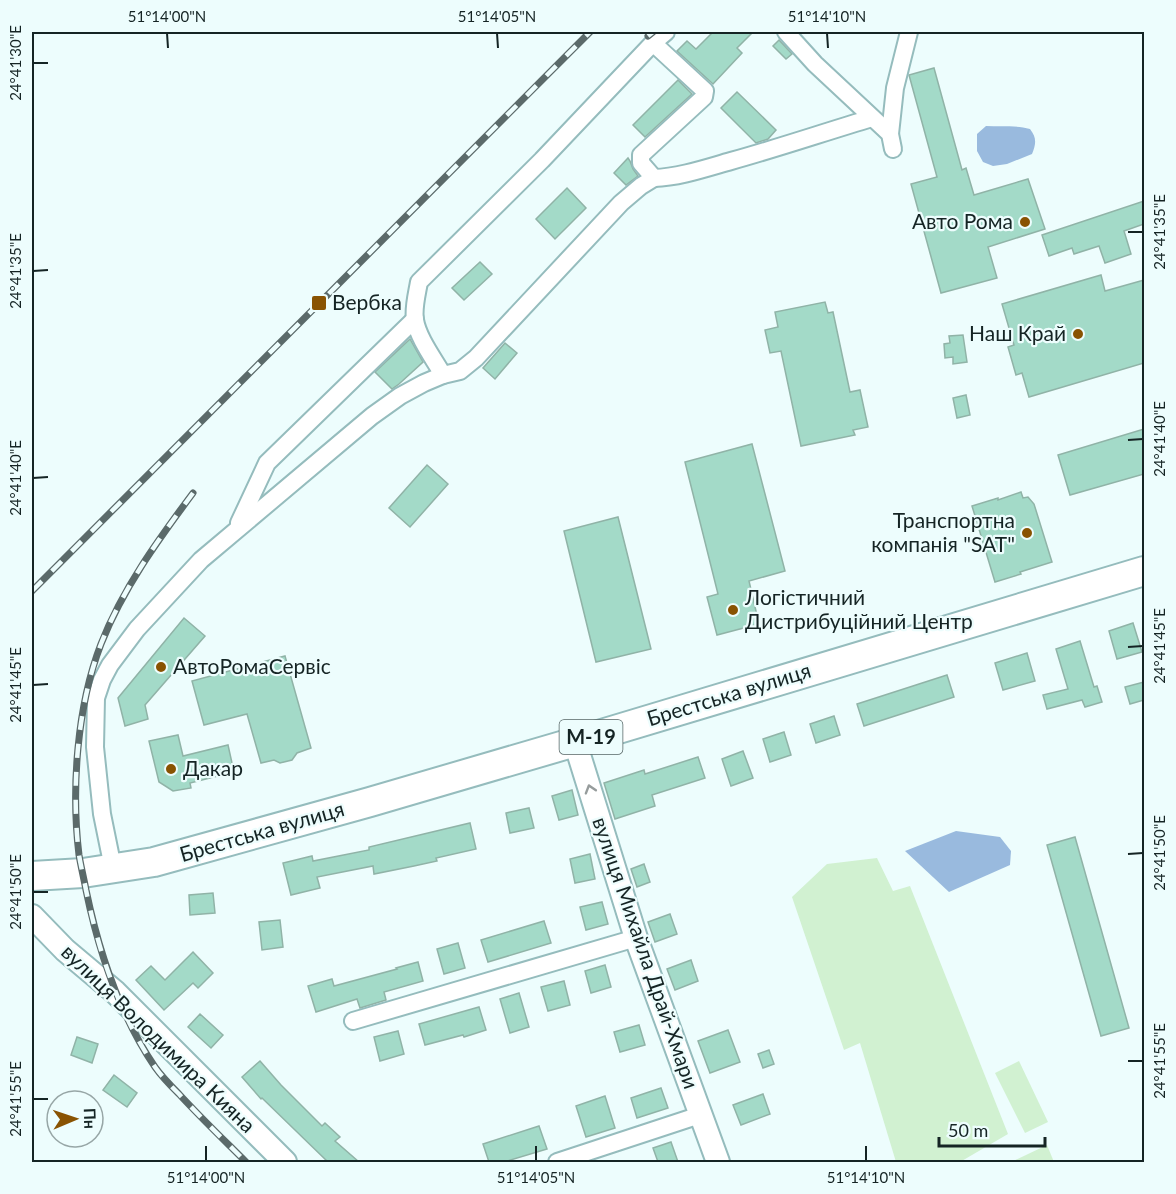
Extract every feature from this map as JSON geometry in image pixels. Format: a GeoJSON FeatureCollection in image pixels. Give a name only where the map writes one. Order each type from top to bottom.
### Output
{"type":"FeatureCollection","features":[{"type":"Feature","properties":{"kind":"highway","name":"Брестська вулиця"},"geometry":{"type":"LineString","coordinates":[[32,876],[83,873],[154,862],[575,742],[1144,571]]}},
{"type":"Feature","properties":{"kind":"main road","name":"вулиця Михайла Драй-Хмари"},"geometry":{"type":"LineString","coordinates":[[575,742],[636,938],[718,1162]]}},
{"type":"Feature","properties":{"kind":"main road","name":"вулиця Володимира Кияна"},"geometry":{"type":"LineString","coordinates":[[32,916],[65,950],[115,992],[285,1162]]}},
{"type":"Feature","properties":{"kind":"street"},"geometry":{"type":"LineString","coordinates":[[443,375],[418,330],[415,319],[415,302],[419,282],[666,32]]}},
{"type":"Feature","properties":{"kind":"street"},"geometry":{"type":"LineString","coordinates":[[786,32],[872,118],[892,142],[895,88],[909,32]]}},
{"type":"Feature","properties":{"kind":"street"},"geometry":{"type":"LineString","coordinates":[[653,43],[705,91],[704,97],[641,156],[641,163],[654,178]]}},
{"type":"Feature","properties":{"kind":"street"},"geometry":{"type":"LineString","coordinates":[[113,868],[102,814],[95,747],[96,698],[102,680],[123,646],[201,560],[372,416],[400,396],[443,375],[460,371],[476,358],[621,203],[641,186],[654,178],[666,178],[717,165],[872,118]]}},
{"type":"Feature","properties":{"kind":"street"},"geometry":{"type":"LineString","coordinates":[[237,530],[267,463],[415,319]]}},
{"type":"Feature","properties":{"kind":"street"},"geometry":{"type":"LineString","coordinates":[[352,1021],[636,938]]}},
{"type":"Feature","properties":{"kind":"street"},"geometry":{"type":"LineString","coordinates":[[556,1162],[700,1115]]}},
{"type":"Feature","properties":{"kind":"green space"},"geometry":{"type":"Polygon","coordinates":[[[877,858],[893,891],[910,886],[1008,1134],[960,1162],[896,1162],[860,1043],[844,1050],[792,897],[827,864],[877,858]]]}},
{"type":"Feature","properties":{"kind":"green space"},"geometry":{"type":"Polygon","coordinates":[[[1019,1061],[1048,1122],[1025,1133],[995,1073],[1019,1061]]]}},
{"type":"Feature","properties":{"kind":"green space"},"geometry":{"type":"Polygon","coordinates":[[[1047,1145],[1054,1162],[1011,1162],[1047,1145]]]}},
{"type":"Feature","properties":{"kind":"water"},"geometry":{"type":"Polygon","coordinates":[[[986,126],[1030,129],[1035,141],[1032,154],[1007,164],[993,166],[983,162],[977,151],[977,134],[986,126]]]}},
{"type":"Feature","properties":{"kind":"water"},"geometry":{"type":"Polygon","coordinates":[[[956,831],[1000,837],[1011,851],[1010,865],[949,892],[905,851],[956,831]]]}},
{"type":"Feature","properties":{"kind":"building"},"geometry":{"type":"Polygon","coordinates":[[[713,32],[753,32],[737,48],[742,53],[713,84],[677,51],[687,41],[696,49],[713,32]]]}},
{"type":"Feature","properties":{"kind":"building"},"geometry":{"type":"Polygon","coordinates":[[[779,40],[792,54],[786,59],[773,46],[779,40]]]}},
{"type":"Feature","properties":{"kind":"building"},"geometry":{"type":"Polygon","coordinates":[[[934,68],[962,170],[966,168],[974,195],[1028,179],[1045,229],[988,247],[997,278],[941,293],[911,184],[937,177],[909,75],[934,68]]]}},
{"type":"Feature","properties":{"kind":"building"},"geometry":{"type":"Polygon","coordinates":[[[678,80],[692,94],[645,137],[633,125],[678,80]]]}},
{"type":"Feature","properties":{"kind":"building"},"geometry":{"type":"Polygon","coordinates":[[[737,92],[776,130],[768,139],[756,143],[721,108],[737,92]]]}},
{"type":"Feature","properties":{"kind":"building"},"geometry":{"type":"Polygon","coordinates":[[[628,158],[638,176],[626,185],[614,173],[628,158]]]}},
{"type":"Feature","properties":{"kind":"building"},"geometry":{"type":"Polygon","coordinates":[[[567,188],[586,208],[555,239],[536,219],[567,188]]]}},
{"type":"Feature","properties":{"kind":"building"},"geometry":{"type":"Polygon","coordinates":[[[1144,201],[1144,224],[1124,231],[1131,254],[1105,263],[1099,246],[1074,254],[1072,248],[1049,256],[1042,235],[1144,201]]]}},
{"type":"Feature","properties":{"kind":"building"},"geometry":{"type":"Polygon","coordinates":[[[480,262],[492,274],[464,300],[452,288],[480,262]]]}},
{"type":"Feature","properties":{"kind":"building","name":"Наш Край"},"geometry":{"type":"Polygon","coordinates":[[[1101,275],[1105,291],[1144,280],[1144,363],[1029,397],[1022,373],[1016,375],[1008,347],[1014,345],[1002,304],[1101,275]]]}},
{"type":"Feature","properties":{"kind":"building"},"geometry":{"type":"Polygon","coordinates":[[[825,302],[828,313],[833,312],[850,392],[860,390],[868,427],[853,430],[855,435],[801,446],[781,351],[770,353],[765,330],[778,327],[775,312],[825,302]]]}},
{"type":"Feature","properties":{"kind":"building"},"geometry":{"type":"Polygon","coordinates":[[[963,335],[967,362],[953,364],[953,357],[945,358],[944,344],[950,343],[949,336],[963,335]]]}},
{"type":"Feature","properties":{"kind":"building"},"geometry":{"type":"Polygon","coordinates":[[[410,339],[423,362],[392,389],[375,372],[410,339]]]}},
{"type":"Feature","properties":{"kind":"building"},"geometry":{"type":"Polygon","coordinates":[[[505,343],[517,353],[495,379],[483,368],[505,343]]]}},
{"type":"Feature","properties":{"kind":"building"},"geometry":{"type":"Polygon","coordinates":[[[966,395],[970,415],[957,418],[953,398],[966,395]]]}},
{"type":"Feature","properties":{"kind":"building"},"geometry":{"type":"Polygon","coordinates":[[[1144,429],[1144,474],[1070,495],[1058,455],[1144,429]]]}},
{"type":"Feature","properties":{"kind":"building"},"geometry":{"type":"Polygon","coordinates":[[[752,444],[785,571],[749,581],[759,624],[717,635],[707,597],[718,594],[685,462],[752,444]]]}},
{"type":"Feature","properties":{"kind":"building"},"geometry":{"type":"Polygon","coordinates":[[[427,465],[448,484],[410,527],[389,508],[427,465]]]}},
{"type":"Feature","properties":{"kind":"building"},"geometry":{"type":"Polygon","coordinates":[[[1021,492],[1023,498],[1028,497],[1034,504],[1052,562],[995,582],[972,506],[1021,492]]]}},
{"type":"Feature","properties":{"kind":"building"},"geometry":{"type":"Polygon","coordinates":[[[618,517],[651,649],[596,662],[564,531],[618,517]]]}},
{"type":"Feature","properties":{"kind":"building","name":"АвтоРомаСервіс"},"geometry":{"type":"Polygon","coordinates":[[[184,618],[205,636],[145,705],[148,719],[125,726],[118,698],[184,618]]]}},
{"type":"Feature","properties":{"kind":"building"},"geometry":{"type":"Polygon","coordinates":[[[1133,623],[1142,652],[1117,659],[1109,631],[1133,623]]]}},
{"type":"Feature","properties":{"kind":"building"},"geometry":{"type":"Polygon","coordinates":[[[1080,641],[1094,687],[1097,686],[1102,702],[1085,707],[1082,700],[1047,709],[1043,695],[1068,689],[1056,649],[1080,641]]]}},
{"type":"Feature","properties":{"kind":"building"},"geometry":{"type":"Polygon","coordinates":[[[1027,653],[1035,681],[1003,690],[995,663],[1027,653]]]}},
{"type":"Feature","properties":{"kind":"building"},"geometry":{"type":"Polygon","coordinates":[[[285,656],[311,748],[297,753],[292,760],[280,763],[274,760],[261,763],[247,714],[204,725],[192,681],[285,656]]]}},
{"type":"Feature","properties":{"kind":"building"},"geometry":{"type":"Polygon","coordinates":[[[947,675],[954,697],[864,726],[857,704],[947,675]]]}},
{"type":"Feature","properties":{"kind":"building"},"geometry":{"type":"Polygon","coordinates":[[[1144,682],[1144,700],[1130,704],[1125,687],[1144,682]]]}},
{"type":"Feature","properties":{"kind":"building"},"geometry":{"type":"Polygon","coordinates":[[[834,716],[840,735],[816,743],[810,724],[834,716]]]}},
{"type":"Feature","properties":{"kind":"building"},"geometry":{"type":"Polygon","coordinates":[[[784,732],[791,755],[770,762],[763,739],[784,732]]]}},
{"type":"Feature","properties":{"kind":"building"},"geometry":{"type":"Polygon","coordinates":[[[178,735],[183,756],[228,745],[234,772],[190,783],[191,788],[173,791],[159,782],[149,741],[178,735]]]}},
{"type":"Feature","properties":{"kind":"building"},"geometry":{"type":"Polygon","coordinates":[[[743,751],[753,778],[731,786],[722,759],[743,751]]]}},
{"type":"Feature","properties":{"kind":"building"},"geometry":{"type":"Polygon","coordinates":[[[698,757],[705,778],[652,795],[655,806],[615,819],[604,783],[644,770],[645,774],[698,757]]]}},
{"type":"Feature","properties":{"kind":"building"},"geometry":{"type":"Polygon","coordinates":[[[572,790],[578,815],[559,820],[552,796],[572,790]]]}},
{"type":"Feature","properties":{"kind":"building"},"geometry":{"type":"Polygon","coordinates":[[[529,808],[534,828],[510,833],[506,813],[529,808]]]}},
{"type":"Feature","properties":{"kind":"building"},"geometry":{"type":"Polygon","coordinates":[[[470,823],[476,849],[436,858],[437,861],[374,874],[373,866],[317,877],[320,888],[291,895],[283,863],[312,856],[313,861],[369,850],[369,847],[470,823]]]}},
{"type":"Feature","properties":{"kind":"building"},"geometry":{"type":"Polygon","coordinates":[[[1075,837],[1129,1028],[1101,1036],[1047,845],[1075,837]]]}},
{"type":"Feature","properties":{"kind":"building"},"geometry":{"type":"Polygon","coordinates":[[[590,854],[595,879],[575,883],[570,859],[590,854]]]}},
{"type":"Feature","properties":{"kind":"building"},"geometry":{"type":"Polygon","coordinates":[[[644,864],[650,882],[637,887],[631,869],[644,864]]]}},
{"type":"Feature","properties":{"kind":"building"},"geometry":{"type":"Polygon","coordinates":[[[213,893],[215,913],[190,915],[189,895],[213,893]]]}},
{"type":"Feature","properties":{"kind":"building"},"geometry":{"type":"Polygon","coordinates":[[[602,902],[608,924],[586,930],[580,907],[602,902]]]}},
{"type":"Feature","properties":{"kind":"building"},"geometry":{"type":"Polygon","coordinates":[[[670,914],[677,934],[655,942],[648,922],[670,914]]]}},
{"type":"Feature","properties":{"kind":"building"},"geometry":{"type":"Polygon","coordinates":[[[280,920],[283,947],[262,950],[259,922],[280,920]]]}},
{"type":"Feature","properties":{"kind":"building"},"geometry":{"type":"Polygon","coordinates":[[[544,921],[551,943],[488,962],[481,940],[544,921]]]}},
{"type":"Feature","properties":{"kind":"building"},"geometry":{"type":"Polygon","coordinates":[[[458,943],[465,968],[444,974],[437,949],[458,943]]]}},
{"type":"Feature","properties":{"kind":"building"},"geometry":{"type":"Polygon","coordinates":[[[193,952],[213,973],[198,988],[193,983],[164,1010],[136,980],[151,966],[165,980],[193,952]]]}},
{"type":"Feature","properties":{"kind":"building"},"geometry":{"type":"Polygon","coordinates":[[[691,960],[698,981],[675,990],[667,969],[691,960]]]}},
{"type":"Feature","properties":{"kind":"building"},"geometry":{"type":"Polygon","coordinates":[[[418,962],[423,981],[384,992],[386,1000],[360,1008],[357,999],[316,1012],[308,986],[332,979],[334,986],[418,962]]]}},
{"type":"Feature","properties":{"kind":"building"},"geometry":{"type":"Polygon","coordinates":[[[605,965],[611,987],[591,993],[585,971],[605,965]]]}},
{"type":"Feature","properties":{"kind":"building"},"geometry":{"type":"Polygon","coordinates":[[[564,981],[570,1005],[548,1011],[541,987],[564,981]]]}},
{"type":"Feature","properties":{"kind":"building"},"geometry":{"type":"Polygon","coordinates":[[[519,993],[529,1027],[510,1033],[500,999],[519,993]]]}},
{"type":"Feature","properties":{"kind":"building"},"geometry":{"type":"Polygon","coordinates":[[[479,1007],[486,1030],[425,1045],[419,1024],[479,1007]]]}},
{"type":"Feature","properties":{"kind":"building"},"geometry":{"type":"Polygon","coordinates":[[[200,1014],[223,1035],[211,1048],[188,1027],[200,1014]]]}},
{"type":"Feature","properties":{"kind":"building"},"geometry":{"type":"Polygon","coordinates":[[[639,1025],[645,1045],[620,1052],[614,1032],[639,1025]]]}},
{"type":"Feature","properties":{"kind":"building"},"geometry":{"type":"Polygon","coordinates":[[[728,1030],[740,1062],[710,1073],[698,1041],[728,1030]]]}},
{"type":"Feature","properties":{"kind":"building"},"geometry":{"type":"Polygon","coordinates":[[[398,1031],[404,1054],[380,1061],[374,1037],[398,1031]]]}},
{"type":"Feature","properties":{"kind":"building"},"geometry":{"type":"Polygon","coordinates":[[[77,1037],[98,1044],[92,1063],[71,1055],[77,1037]]]}},
{"type":"Feature","properties":{"kind":"building"},"geometry":{"type":"Polygon","coordinates":[[[769,1050],[774,1064],[763,1068],[758,1054],[769,1050]]]}},
{"type":"Feature","properties":{"kind":"building"},"geometry":{"type":"Polygon","coordinates":[[[260,1061],[322,1126],[325,1123],[340,1137],[335,1141],[359,1162],[328,1162],[261,1099],[242,1077],[260,1061]]]}},
{"type":"Feature","properties":{"kind":"building"},"geometry":{"type":"Polygon","coordinates":[[[114,1075],[137,1093],[127,1107],[104,1089],[114,1075]]]}},
{"type":"Feature","properties":{"kind":"building"},"geometry":{"type":"Polygon","coordinates":[[[661,1088],[668,1108],[637,1118],[631,1098],[661,1088]]]}},
{"type":"Feature","properties":{"kind":"building"},"geometry":{"type":"Polygon","coordinates":[[[763,1094],[770,1114],[741,1125],[733,1105],[763,1094]]]}},
{"type":"Feature","properties":{"kind":"building"},"geometry":{"type":"Polygon","coordinates":[[[605,1096],[615,1128],[586,1137],[576,1106],[605,1096]]]}},
{"type":"Feature","properties":{"kind":"building"},"geometry":{"type":"Polygon","coordinates":[[[539,1126],[547,1149],[504,1162],[489,1162],[483,1144],[539,1126]]]}},
{"type":"Feature","properties":{"kind":"building"},"geometry":{"type":"Polygon","coordinates":[[[671,1142],[678,1162],[658,1162],[653,1148],[671,1142]]]}},
{"type":"Feature","properties":{"kind":"railway"},"geometry":{"type":"LineString","coordinates":[[32,591],[590,32]]}},
{"type":"Feature","properties":{"kind":"railway"},"geometry":{"type":"LineString","coordinates":[[648,36],[653,32]]}},
{"type":"Feature","properties":{"kind":"railway"},"geometry":{"type":"LineString","coordinates":[[193,493],[154,547],[131,584],[101,644],[86,694],[81,721],[76,776],[77,830],[80,859],[97,937],[112,982],[131,1026],[155,1067],[246,1162]]}},
{"type":"Feature","properties":{"kind":"place","name":"Авто Рома"},"geometry":{"type":"Point","coordinates":[1025,222]}},
{"type":"Feature","properties":{"kind":"place","name":"Вербка"},"geometry":{"type":"Point","coordinates":[319,303]}},
{"type":"Feature","properties":{"kind":"place","name":"Наш Край"},"geometry":{"type":"Point","coordinates":[1078,334]}},
{"type":"Feature","properties":{"kind":"place","name":"Транспортна компанія \"SAT\""},"geometry":{"type":"Point","coordinates":[1027,533]}},
{"type":"Feature","properties":{"kind":"place","name":"Логістичний Дистрибуційний Центр"},"geometry":{"type":"Point","coordinates":[733,610]}},
{"type":"Feature","properties":{"kind":"place","name":"АвтоРомаСервіс"},"geometry":{"type":"Point","coordinates":[161,667]}},
{"type":"Feature","properties":{"kind":"place","name":"Дакар"},"geometry":{"type":"Point","coordinates":[171,769]}}]}
